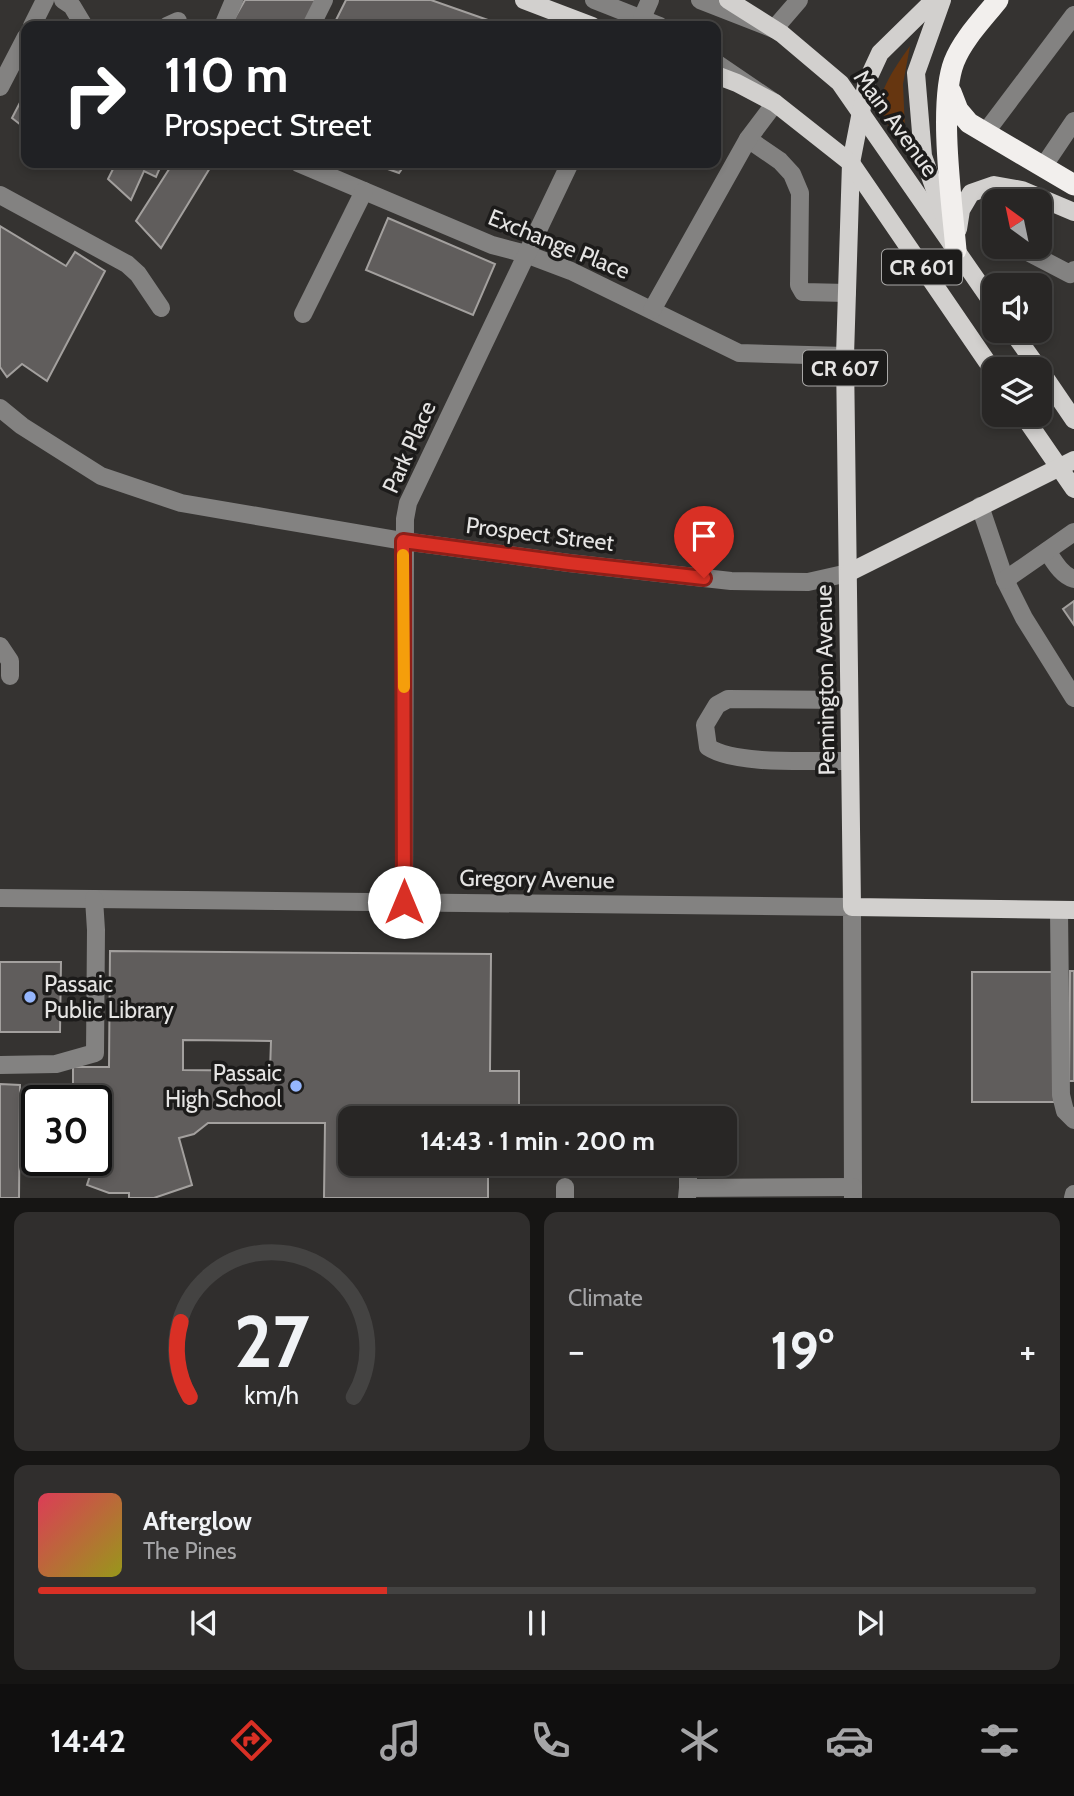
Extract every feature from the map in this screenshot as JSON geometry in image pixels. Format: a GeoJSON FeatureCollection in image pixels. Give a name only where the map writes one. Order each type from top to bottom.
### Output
{"type":"FeatureCollection","features":[{"type":"Feature","properties":{"kind":"highway"},"geometry":{"type":"LineString","coordinates":[[956,250],[948,152],[949,80],[954,61],[964,43],[998,0]]}},
{"type":"Feature","properties":{"kind":"highway"},"geometry":{"type":"LineString","coordinates":[[949,80],[951,97],[969,123],[1074,185]]}},
{"type":"Feature","properties":{"kind":"main road"},"geometry":{"type":"LineString","coordinates":[[524,0],[579,21]]}},
{"type":"Feature","properties":{"kind":"main road","name":"Main Avenue"},"geometry":{"type":"LineString","coordinates":[[728,0],[774,29],[840,83],[982,288]]}},
{"type":"Feature","properties":{"kind":"main road","name":"Pennington Avenue"},"geometry":{"type":"LineString","coordinates":[[852,907],[845,356],[850,163],[859,110],[867,81],[880,53],[934,0]]}},
{"type":"Feature","properties":{"kind":"main road"},"geometry":{"type":"LineString","coordinates":[[942,0],[916,73],[917,104],[923,156],[956,250]]}},
{"type":"Feature","properties":{"kind":"main road","name":"CR 601"},"geometry":{"type":"LineString","coordinates":[[721,77],[775,103],[850,163],[984,357]]}},
{"type":"Feature","properties":{"kind":"main road"},"geometry":{"type":"LineString","coordinates":[[956,250],[961,210],[971,192],[994,185],[1023,190],[1074,212]]}},
{"type":"Feature","properties":{"kind":"main road"},"geometry":{"type":"LineString","coordinates":[[1052,389],[1074,420]]}},
{"type":"Feature","properties":{"kind":"main road"},"geometry":{"type":"LineString","coordinates":[[1034,427],[1066,463],[1074,489]]}},
{"type":"Feature","properties":{"kind":"main road","name":"Prospect Street"},"geometry":{"type":"LineString","coordinates":[[848,573],[1066,463]]}},
{"type":"Feature","properties":{"kind":"main road","name":"Gregory Avenue"},"geometry":{"type":"LineString","coordinates":[[852,907],[1066,910]]}},
{"type":"Feature","properties":{"kind":"street"},"geometry":{"type":"LineString","coordinates":[[35,21],[46,0]]}},
{"type":"Feature","properties":{"kind":"street"},"geometry":{"type":"LineString","coordinates":[[63,0],[72,6],[81,21]]}},
{"type":"Feature","properties":{"kind":"street"},"geometry":{"type":"LineString","coordinates":[[225,21],[234,0]]}},
{"type":"Feature","properties":{"kind":"street"},"geometry":{"type":"LineString","coordinates":[[314,21],[324,0]]}},
{"type":"Feature","properties":{"kind":"street"},"geometry":{"type":"LineString","coordinates":[[594,0],[649,21]]}},
{"type":"Feature","properties":{"kind":"street"},"geometry":{"type":"LineString","coordinates":[[642,18],[650,0]]}},
{"type":"Feature","properties":{"kind":"street"},"geometry":{"type":"LineString","coordinates":[[700,0],[774,29],[799,0]]}},
{"type":"Feature","properties":{"kind":"street"},"geometry":{"type":"LineString","coordinates":[[985,133],[1074,15]]}},
{"type":"Feature","properties":{"kind":"street"},"geometry":{"type":"LineString","coordinates":[[0,87],[21,51]]}},
{"type":"Feature","properties":{"kind":"street"},"geometry":{"type":"LineString","coordinates":[[652,310],[748,139],[775,103],[721,67]]}},
{"type":"Feature","properties":{"kind":"street"},"geometry":{"type":"LineString","coordinates":[[1043,167],[1074,121]]}},
{"type":"Feature","properties":{"kind":"street"},"geometry":{"type":"LineString","coordinates":[[748,139],[780,161],[792,174],[800,193],[799,285],[803,292],[847,293]]}},
{"type":"Feature","properties":{"kind":"street","name":"Exchange Place"},"geometry":{"type":"LineString","coordinates":[[310,168],[492,245],[571,271],[739,353],[845,356]]}},
{"type":"Feature","properties":{"kind":"street","name":"Park Place"},"geometry":{"type":"LineString","coordinates":[[404,902],[403,541],[408,503],[568,168]]}},
{"type":"Feature","properties":{"kind":"street"},"geometry":{"type":"LineString","coordinates":[[303,314],[364,191]]}},
{"type":"Feature","properties":{"kind":"street"},"geometry":{"type":"LineString","coordinates":[[0,195],[127,264],[138,274],[161,308]]}},
{"type":"Feature","properties":{"kind":"street"},"geometry":{"type":"LineString","coordinates":[[1041,259],[1070,274],[1074,270]]}},
{"type":"Feature","properties":{"kind":"street","name":"Prospect Street"},"geometry":{"type":"LineString","coordinates":[[0,408],[22,426],[101,476],[181,503],[403,541],[731,581],[808,582],[848,573]]}},
{"type":"Feature","properties":{"kind":"street"},"geometry":{"type":"LineString","coordinates":[[981,506],[1005,580],[1024,618],[1074,698]]}},
{"type":"Feature","properties":{"kind":"street"},"geometry":{"type":"LineString","coordinates":[[1005,580],[1074,532]]}},
{"type":"Feature","properties":{"kind":"street"},"geometry":{"type":"LineString","coordinates":[[1048,551],[1056,565],[1068,577],[1074,579]]}},
{"type":"Feature","properties":{"kind":"street"},"geometry":{"type":"LineString","coordinates":[[0,646],[10,661],[10,676]]}},
{"type":"Feature","properties":{"kind":"street"},"geometry":{"type":"LineString","coordinates":[[849,700],[728,699],[717,705],[705,725],[708,747],[719,754],[750,759],[850,761]]}},
{"type":"Feature","properties":{"kind":"street","name":"Gregory Avenue"},"geometry":{"type":"LineString","coordinates":[[0,898],[852,907]]}},
{"type":"Feature","properties":{"kind":"street"},"geometry":{"type":"LineString","coordinates":[[0,1065],[56,1064],[94,1053],[94,899]]}},
{"type":"Feature","properties":{"kind":"street","name":"Pennington Avenue"},"geometry":{"type":"LineString","coordinates":[[852,907],[853,1192]]}},
{"type":"Feature","properties":{"kind":"street"},"geometry":{"type":"LineString","coordinates":[[1066,910],[1061,1096],[1065,1111],[1074,1120]]}},
{"type":"Feature","properties":{"kind":"street"},"geometry":{"type":"LineString","coordinates":[[688,1193],[853,1192]]}},
{"type":"Feature","properties":{"kind":"shaded area"},"geometry":{"type":"Polygon","coordinates":[[[910,46],[903,84],[905,130],[901,141],[883,117],[880,107],[891,75],[910,46]]]}},
{"type":"Feature","properties":{"kind":"building"},"geometry":{"type":"Polygon","coordinates":[[[245,0],[316,0],[306,21],[233,21],[245,0]]]}},
{"type":"Feature","properties":{"kind":"building"},"geometry":{"type":"Polygon","coordinates":[[[346,0],[431,0],[491,21],[336,21],[346,0]]]}},
{"type":"Feature","properties":{"kind":"building"},"geometry":{"type":"Polygon","coordinates":[[[21,101],[21,125],[12,118],[21,101]]]}},
{"type":"Feature","properties":{"kind":"building"},"geometry":{"type":"Polygon","coordinates":[[[114,168],[160,168],[156,177],[144,171],[131,200],[108,179],[114,168]]]}},
{"type":"Feature","properties":{"kind":"building"},"geometry":{"type":"Polygon","coordinates":[[[170,168],[210,168],[161,248],[136,221],[170,168]]]}},
{"type":"Feature","properties":{"kind":"building"},"geometry":{"type":"Polygon","coordinates":[[[385,168],[402,168],[399,173],[385,168]]]}},
{"type":"Feature","properties":{"kind":"building"},"geometry":{"type":"Polygon","coordinates":[[[388,218],[495,264],[473,315],[366,270],[388,218]]]}},
{"type":"Feature","properties":{"kind":"building"},"geometry":{"type":"Polygon","coordinates":[[[0,226],[66,266],[75,252],[105,271],[47,381],[22,364],[7,377],[0,367],[0,226]]]}},
{"type":"Feature","properties":{"kind":"building"},"geometry":{"type":"Polygon","coordinates":[[[1074,601],[1074,625],[1063,609],[1074,601]]]}},
{"type":"Feature","properties":{"kind":"building","name":"Passaic High School"},"geometry":{"type":"Polygon","coordinates":[[[110,951],[491,954],[490,1071],[519,1071],[519,1106],[338,1106],[338,1176],[488,1176],[488,1198],[324,1198],[325,1123],[208,1123],[194,1134],[179,1138],[192,1185],[154,1198],[129,1198],[129,1193],[109,1193],[87,1185],[90,1176],[112,1176],[112,1085],[73,1085],[73,1067],[109,1067],[110,951]],[[183,1040],[183,1070],[270,1071],[271,1041],[183,1040]]]}},
{"type":"Feature","properties":{"kind":"building","name":"Passaic Public Library"},"geometry":{"type":"Polygon","coordinates":[[[0,962],[61,962],[60,1032],[0,1032],[0,962]]]}},
{"type":"Feature","properties":{"kind":"building"},"geometry":{"type":"Polygon","coordinates":[[[1070,971],[1074,971],[1074,1081],[1069,1081],[1070,971]]]}},
{"type":"Feature","properties":{"kind":"building"},"geometry":{"type":"Polygon","coordinates":[[[972,972],[1055,972],[1054,1102],[972,1102],[972,972]]]}},
{"type":"Feature","properties":{"kind":"building"},"geometry":{"type":"Polygon","coordinates":[[[0,1084],[20,1085],[19,1198],[0,1198],[0,1084]]]}},
{"type":"Feature","properties":{"kind":"slow traffic"},"geometry":{"type":"LineString","coordinates":[[403,555],[404,687]]}},
{"type":"Feature","properties":{"kind":"place","name":"Passaic Public Library"},"geometry":{"type":"Point","coordinates":[30,997]}},
{"type":"Feature","properties":{"kind":"place","name":"Passaic High School"},"geometry":{"type":"Point","coordinates":[296,1086]}},
{"type":"Feature","properties":{"kind":"route"},"geometry":{"type":"LineString","coordinates":[[404,902],[403,541],[704,578]]}}]}
